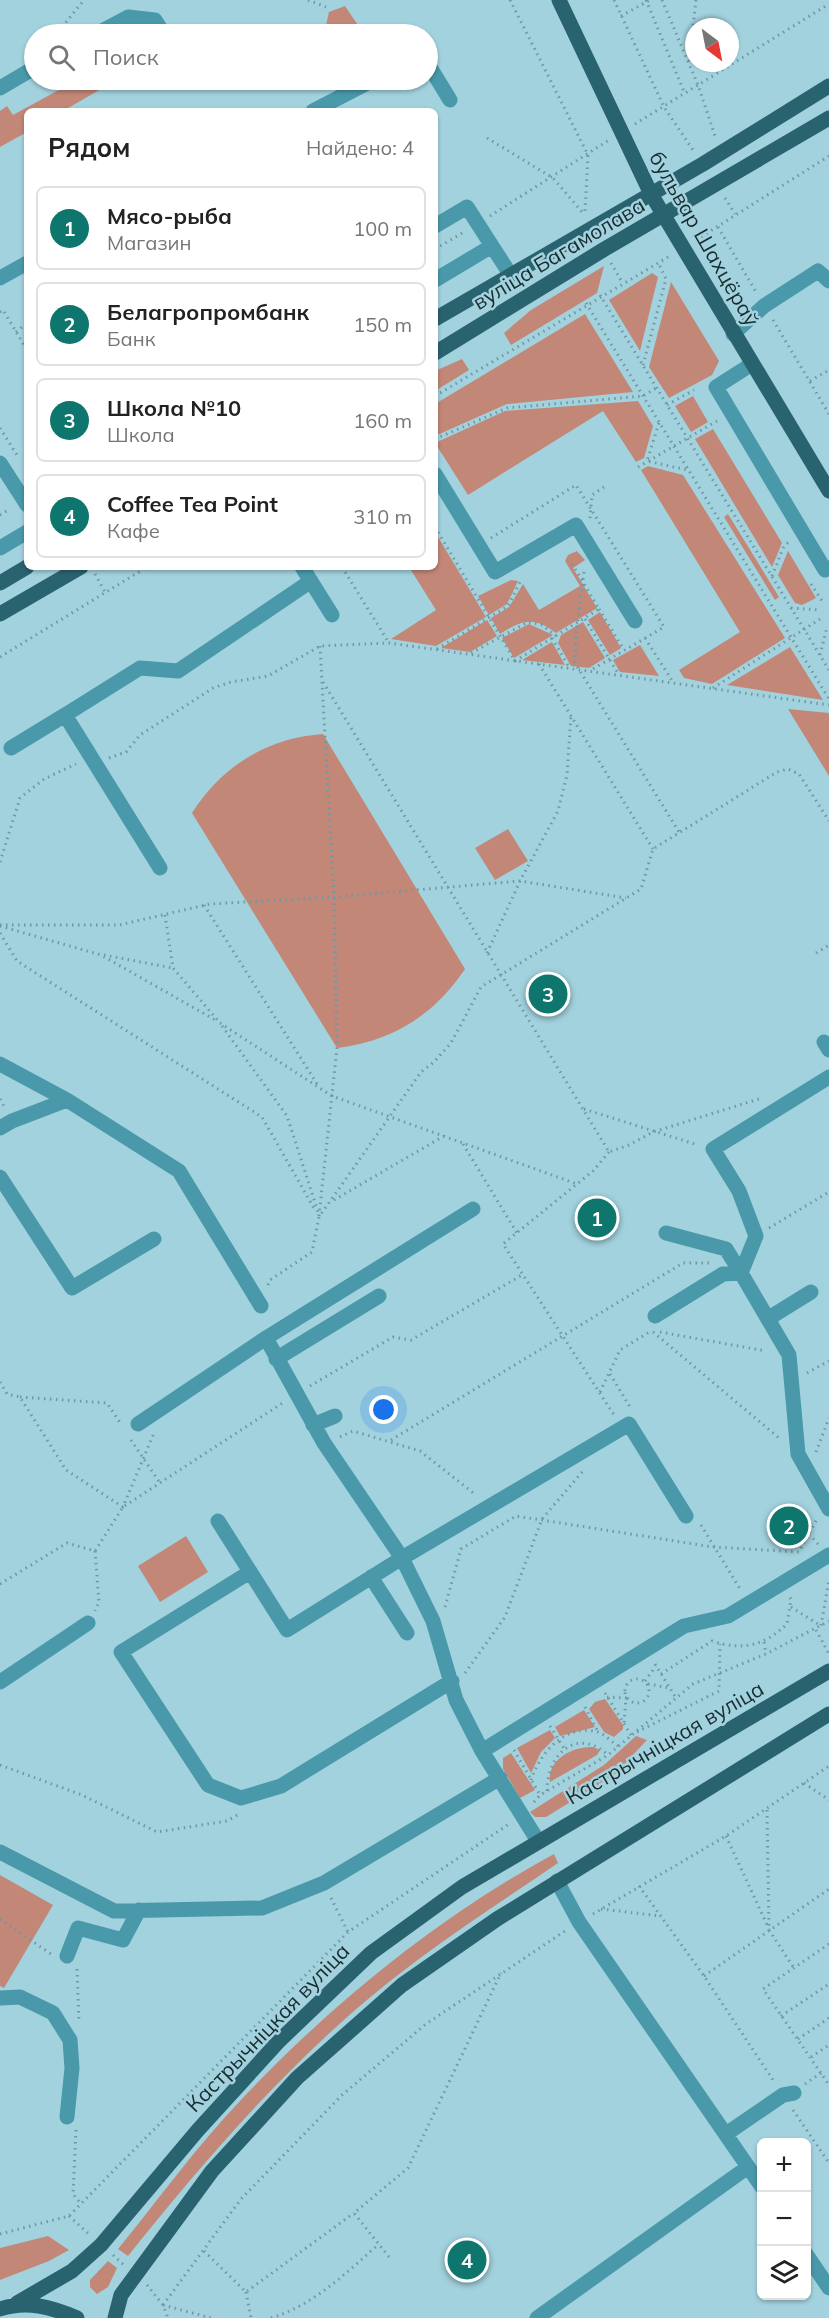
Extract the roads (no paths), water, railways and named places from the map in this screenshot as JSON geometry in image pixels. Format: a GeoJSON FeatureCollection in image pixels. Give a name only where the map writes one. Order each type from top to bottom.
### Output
{"type":"FeatureCollection","features":[{"type":"Feature","properties":{"kind":"main road","name":"бульвар Шахцёраў"},"geometry":{"type":"LineString","coordinates":[[559,0],[651,194],[829,491]]}},
{"type":"Feature","properties":{"kind":"main road","name":"вуліца Багамолава"},"geometry":{"type":"LineString","coordinates":[[438,317],[651,194],[829,86]]}},
{"type":"Feature","properties":{"kind":"main road","name":"вуліца Багамолава"},"geometry":{"type":"LineString","coordinates":[[438,351],[603,250],[829,118]]}},
{"type":"Feature","properties":{"kind":"main road"},"geometry":{"type":"LineString","coordinates":[[0,583],[24,569]]}},
{"type":"Feature","properties":{"kind":"main road"},"geometry":{"type":"LineString","coordinates":[[0,614],[70,570]]}},
{"type":"Feature","properties":{"kind":"main road","name":"Кастрычніцкая вуліца"},"geometry":{"type":"LineString","coordinates":[[18,2303],[72,2271],[101,2245],[198,2130],[279,2041],[371,1953],[462,1887],[829,1671]]}},
{"type":"Feature","properties":{"kind":"main road"},"geometry":{"type":"LineString","coordinates":[[115,2318],[121,2295],[212,2170],[297,2078],[402,1985],[557,1881],[829,1714]]}},
{"type":"Feature","properties":{"kind":"main road"},"geometry":{"type":"LineString","coordinates":[[0,2308],[18,2303],[54,2308],[77,2318]]}},
{"type":"Feature","properties":{"kind":"street"},"geometry":{"type":"LineString","coordinates":[[115,24],[128,17],[155,20],[158,24]]}},
{"type":"Feature","properties":{"kind":"street"},"geometry":{"type":"LineString","coordinates":[[0,87],[24,74]]}},
{"type":"Feature","properties":{"kind":"street"},"geometry":{"type":"LineString","coordinates":[[438,80],[450,100]]}},
{"type":"Feature","properties":{"kind":"street"},"geometry":{"type":"LineString","coordinates":[[319,108],[354,90]]}},
{"type":"Feature","properties":{"kind":"street"},"geometry":{"type":"LineString","coordinates":[[438,224],[467,207],[510,274]]}},
{"type":"Feature","properties":{"kind":"street"},"geometry":{"type":"LineString","coordinates":[[438,278],[492,246]]}},
{"type":"Feature","properties":{"kind":"street"},"geometry":{"type":"LineString","coordinates":[[0,278],[24,265]]}},
{"type":"Feature","properties":{"kind":"street"},"geometry":{"type":"LineString","coordinates":[[733,334],[764,306],[818,271],[829,281]]}},
{"type":"Feature","properties":{"kind":"street"},"geometry":{"type":"LineString","coordinates":[[752,364],[716,387],[825,570],[829,568]]}},
{"type":"Feature","properties":{"kind":"street"},"geometry":{"type":"LineString","coordinates":[[0,463],[5,481],[24,502]]}},
{"type":"Feature","properties":{"kind":"street"},"geometry":{"type":"LineString","coordinates":[[438,479],[495,572],[576,525],[635,621]]}},
{"type":"Feature","properties":{"kind":"street"},"geometry":{"type":"LineString","coordinates":[[0,548],[24,534]]}},
{"type":"Feature","properties":{"kind":"street"},"geometry":{"type":"LineString","coordinates":[[304,570],[332,615]]}},
{"type":"Feature","properties":{"kind":"street"},"geometry":{"type":"LineString","coordinates":[[11,748],[140,668],[177,670],[311,581]]}},
{"type":"Feature","properties":{"kind":"street"},"geometry":{"type":"LineString","coordinates":[[65,715],[160,868]]}},
{"type":"Feature","properties":{"kind":"street"},"geometry":{"type":"LineString","coordinates":[[0,1064],[66,1100],[179,1171],[261,1306]]}},
{"type":"Feature","properties":{"kind":"street"},"geometry":{"type":"LineString","coordinates":[[741,1273],[756,1236],[740,1191],[713,1149],[829,1077]]}},
{"type":"Feature","properties":{"kind":"street"},"geometry":{"type":"LineString","coordinates":[[0,1128],[12,1120],[66,1100]]}},
{"type":"Feature","properties":{"kind":"street"},"geometry":{"type":"LineString","coordinates":[[0,1177],[72,1288],[154,1239]]}},
{"type":"Feature","properties":{"kind":"street"},"geometry":{"type":"LineString","coordinates":[[138,1424],[266,1338],[472,1209]]}},
{"type":"Feature","properties":{"kind":"street"},"geometry":{"type":"LineString","coordinates":[[666,1233],[726,1249],[770,1318],[789,1355],[798,1454],[808,1472],[822,1510]]}},
{"type":"Feature","properties":{"kind":"street"},"geometry":{"type":"LineString","coordinates":[[653,1323],[723,1274],[741,1273]]}},
{"type":"Feature","properties":{"kind":"street"},"geometry":{"type":"LineString","coordinates":[[770,1318],[811,1292]]}},
{"type":"Feature","properties":{"kind":"street"},"geometry":{"type":"LineString","coordinates":[[276,1359],[379,1296]]}},
{"type":"Feature","properties":{"kind":"street"},"geometry":{"type":"LineString","coordinates":[[266,1338],[276,1359],[289,1399],[313,1425],[402,1558],[433,1621],[456,1700],[482,1751],[538,1841]]}},
{"type":"Feature","properties":{"kind":"street"},"geometry":{"type":"LineString","coordinates":[[313,1425],[335,1416]]}},
{"type":"Feature","properties":{"kind":"street"},"geometry":{"type":"LineString","coordinates":[[218,1521],[287,1630],[402,1558],[629,1424],[686,1516]]}},
{"type":"Feature","properties":{"kind":"street"},"geometry":{"type":"LineString","coordinates":[[482,1751],[684,1626],[728,1616],[829,1555]]}},
{"type":"Feature","properties":{"kind":"street"},"geometry":{"type":"LineString","coordinates":[[250,1572],[121,1652],[208,1785],[241,1798],[281,1786],[452,1681]]}},
{"type":"Feature","properties":{"kind":"street"},"geometry":{"type":"LineString","coordinates":[[371,1577],[407,1633]]}},
{"type":"Feature","properties":{"kind":"street"},"geometry":{"type":"LineString","coordinates":[[0,1682],[88,1623]]}},
{"type":"Feature","properties":{"kind":"street"},"geometry":{"type":"LineString","coordinates":[[0,1852],[114,1911],[262,1908],[324,1883],[500,1778]]}},
{"type":"Feature","properties":{"kind":"street"},"geometry":{"type":"LineString","coordinates":[[557,1881],[579,1922],[757,2180]]}},
{"type":"Feature","properties":{"kind":"street"},"geometry":{"type":"LineString","coordinates":[[64,1959],[78,1928],[123,1940],[139,1910]]}},
{"type":"Feature","properties":{"kind":"street"},"geometry":{"type":"LineString","coordinates":[[0,1998],[20,1997],[53,2013],[70,2040],[72,2068],[67,2117]]}},
{"type":"Feature","properties":{"kind":"street"},"geometry":{"type":"LineString","coordinates":[[726,2134],[788,2094]]}},
{"type":"Feature","properties":{"kind":"street"},"geometry":{"type":"LineString","coordinates":[[537,2318],[748,2167]]}},
{"type":"Feature","properties":{"kind":"street"},"geometry":{"type":"LineString","coordinates":[[811,2260],[828,2285]]}},
{"type":"Feature","properties":{"kind":"place","name":"Школа №10"},"geometry":{"type":"Point","coordinates":[548,994]}},
{"type":"Feature","properties":{"kind":"place","name":"Мясо-рыба"},"geometry":{"type":"Point","coordinates":[597,1218]}},
{"type":"Feature","properties":{"kind":"place","name":"Белагропромбанк"},"geometry":{"type":"Point","coordinates":[789,1526]}},
{"type":"Feature","properties":{"kind":"place","name":"Coffee Tea Point"},"geometry":{"type":"Point","coordinates":[467,2260]}}]}
